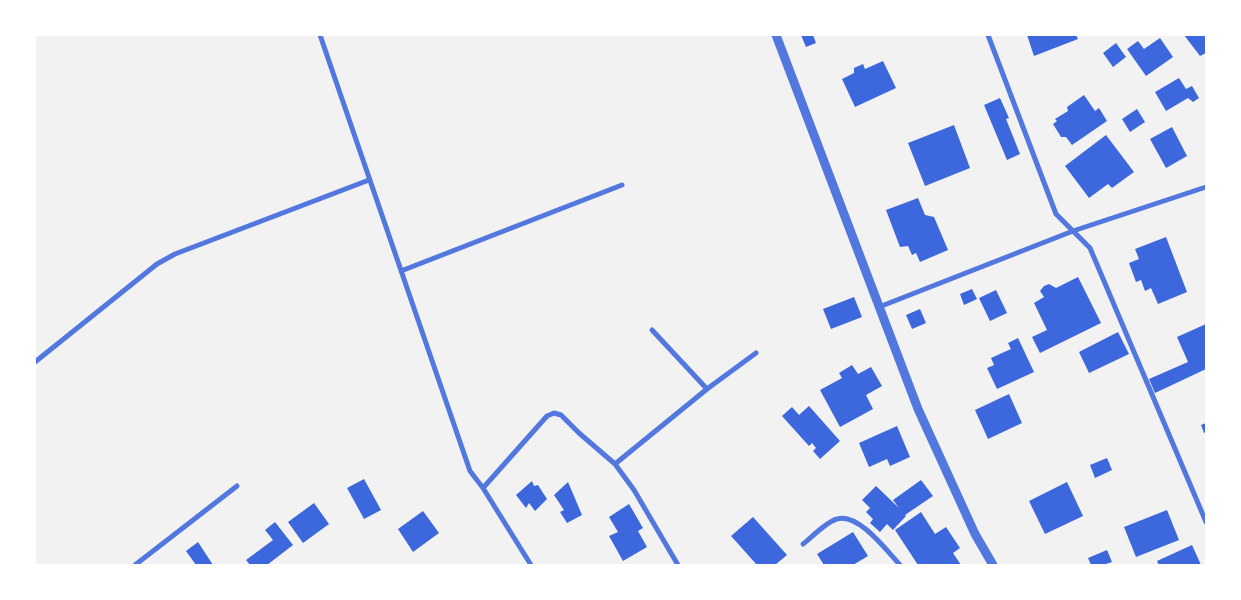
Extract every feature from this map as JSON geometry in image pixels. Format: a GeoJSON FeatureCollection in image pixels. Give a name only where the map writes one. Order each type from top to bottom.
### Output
{"type":"FeatureCollection","features":[{"type":"Feature","properties":{"kind":"street"},"geometry":{"type":"LineString","coordinates":[[320,35],[470,471],[483,488],[530,565]]}},
{"type":"Feature","properties":{"kind":"street"},"geometry":{"type":"LineString","coordinates":[[776,35],[918,409],[975,534],[992,565]]}},
{"type":"Feature","properties":{"kind":"street"},"geometry":{"type":"LineString","coordinates":[[988,35],[1056,214],[1090,248],[1206,522]]}},
{"type":"Feature","properties":{"kind":"street"},"geometry":{"type":"LineString","coordinates":[[35,362],[157,264],[369,180]]}},
{"type":"Feature","properties":{"kind":"street"},"geometry":{"type":"LineString","coordinates":[[401,270],[622,185]]}},
{"type":"Feature","properties":{"kind":"street"},"geometry":{"type":"LineString","coordinates":[[879,307],[1073,231],[1206,187]]}},
{"type":"Feature","properties":{"kind":"street"},"geometry":{"type":"LineString","coordinates":[[652,330],[707,388]]}},
{"type":"Feature","properties":{"kind":"street"},"geometry":{"type":"LineString","coordinates":[[615,464],[707,388],[756,353]]}},
{"type":"Feature","properties":{"kind":"street"},"geometry":{"type":"LineString","coordinates":[[483,488],[547,416],[554,413],[561,415],[615,464],[634,490],[678,565]]}},
{"type":"Feature","properties":{"kind":"street"},"geometry":{"type":"LineString","coordinates":[[135,565],[237,486]]}},
{"type":"Feature","properties":{"kind":"street"},"geometry":{"type":"LineString","coordinates":[[803,544],[830,522],[839,518],[851,519],[871,532],[900,565]]}},
{"type":"Feature","properties":{"kind":"building"},"geometry":{"type":"Polygon","coordinates":[[[801,35],[813,35],[816,43],[806,47],[801,35]]]}},
{"type":"Feature","properties":{"kind":"building"},"geometry":{"type":"Polygon","coordinates":[[[1027,35],[1076,35],[1078,39],[1034,56],[1027,35]]]}},
{"type":"Feature","properties":{"kind":"building"},"geometry":{"type":"Polygon","coordinates":[[[1184,35],[1206,35],[1206,53],[1200,56],[1184,35]]]}},
{"type":"Feature","properties":{"kind":"building"},"geometry":{"type":"Polygon","coordinates":[[[1160,38],[1173,57],[1146,76],[1127,49],[1138,41],[1144,49],[1160,38]]]}},
{"type":"Feature","properties":{"kind":"building"},"geometry":{"type":"Polygon","coordinates":[[[1116,43],[1126,57],[1113,67],[1103,53],[1116,43]]]}},
{"type":"Feature","properties":{"kind":"building"},"geometry":{"type":"Polygon","coordinates":[[[883,61],[896,88],[855,107],[842,79],[854,73],[854,68],[863,64],[865,69],[883,61]]]}},
{"type":"Feature","properties":{"kind":"building"},"geometry":{"type":"Polygon","coordinates":[[[1179,78],[1186,89],[1192,86],[1199,98],[1193,102],[1188,98],[1166,111],[1155,92],[1179,78]]]}},
{"type":"Feature","properties":{"kind":"building"},"geometry":{"type":"Polygon","coordinates":[[[1084,95],[1095,111],[1099,108],[1107,121],[1072,145],[1066,137],[1061,137],[1053,124],[1057,121],[1055,119],[1068,111],[1067,107],[1084,95]]]}},
{"type":"Feature","properties":{"kind":"building"},"geometry":{"type":"Polygon","coordinates":[[[1000,98],[1009,118],[1006,119],[1020,154],[1007,160],[984,105],[1000,98]]]}},
{"type":"Feature","properties":{"kind":"building"},"geometry":{"type":"Polygon","coordinates":[[[1137,109],[1145,122],[1130,132],[1122,119],[1137,109]]]}},
{"type":"Feature","properties":{"kind":"building"},"geometry":{"type":"Polygon","coordinates":[[[954,125],[970,168],[925,186],[908,143],[954,125]]]}},
{"type":"Feature","properties":{"kind":"building"},"geometry":{"type":"Polygon","coordinates":[[[1172,127],[1187,156],[1166,168],[1150,139],[1172,127]]]}},
{"type":"Feature","properties":{"kind":"building"},"geometry":{"type":"Polygon","coordinates":[[[1106,135],[1134,172],[1112,188],[1108,184],[1089,198],[1065,166],[1106,135]]]}},
{"type":"Feature","properties":{"kind":"building"},"geometry":{"type":"Polygon","coordinates":[[[918,198],[925,215],[934,217],[948,250],[920,262],[916,253],[912,255],[908,246],[900,247],[886,210],[918,198]]]}},
{"type":"Feature","properties":{"kind":"building"},"geometry":{"type":"Polygon","coordinates":[[[1166,237],[1187,292],[1158,304],[1151,288],[1145,291],[1141,280],[1136,282],[1129,263],[1139,259],[1135,249],[1166,237]]]}},
{"type":"Feature","properties":{"kind":"building"},"geometry":{"type":"Polygon","coordinates":[[[1078,277],[1101,323],[1040,353],[1032,337],[1047,330],[1034,303],[1044,297],[1040,291],[1049,284],[1056,288],[1078,277]]]}},
{"type":"Feature","properties":{"kind":"building"},"geometry":{"type":"Polygon","coordinates":[[[972,289],[977,299],[964,305],[960,294],[972,289]]]}},
{"type":"Feature","properties":{"kind":"building"},"geometry":{"type":"Polygon","coordinates":[[[996,290],[1007,313],[990,321],[979,298],[996,290]]]}},
{"type":"Feature","properties":{"kind":"building"},"geometry":{"type":"Polygon","coordinates":[[[854,297],[862,317],[831,329],[823,309],[854,297]]]}},
{"type":"Feature","properties":{"kind":"building"},"geometry":{"type":"Polygon","coordinates":[[[920,309],[926,323],[912,329],[906,315],[920,309]]]}},
{"type":"Feature","properties":{"kind":"building"},"geometry":{"type":"Polygon","coordinates":[[[1206,324],[1206,369],[1155,393],[1149,379],[1188,362],[1177,337],[1206,324]]]}},
{"type":"Feature","properties":{"kind":"building"},"geometry":{"type":"Polygon","coordinates":[[[1118,332],[1129,354],[1089,373],[1079,352],[1118,332]]]}},
{"type":"Feature","properties":{"kind":"building"},"geometry":{"type":"Polygon","coordinates":[[[1018,338],[1034,372],[997,389],[987,368],[994,365],[991,358],[1011,349],[1008,343],[1018,338]]]}},
{"type":"Feature","properties":{"kind":"building"},"geometry":{"type":"Polygon","coordinates":[[[852,365],[858,374],[871,367],[882,386],[866,395],[873,409],[840,427],[820,390],[842,378],[839,373],[852,365]]]}},
{"type":"Feature","properties":{"kind":"building"},"geometry":{"type":"Polygon","coordinates":[[[1009,394],[1022,423],[988,439],[975,410],[1009,394]]]}},
{"type":"Feature","properties":{"kind":"building"},"geometry":{"type":"Polygon","coordinates":[[[809,406],[840,441],[820,459],[813,451],[816,448],[812,443],[809,446],[782,416],[792,407],[799,415],[809,406]]]}},
{"type":"Feature","properties":{"kind":"building"},"geometry":{"type":"Polygon","coordinates":[[[1206,423],[1206,432],[1204,433],[1201,425],[1206,423]]]}},
{"type":"Feature","properties":{"kind":"building"},"geometry":{"type":"Polygon","coordinates":[[[897,426],[910,457],[890,466],[887,459],[869,467],[859,443],[897,426]]]}},
{"type":"Feature","properties":{"kind":"building"},"geometry":{"type":"Polygon","coordinates":[[[1107,458],[1112,470],[1095,478],[1090,465],[1107,458]]]}},
{"type":"Feature","properties":{"kind":"building"},"geometry":{"type":"Polygon","coordinates":[[[364,479],[381,510],[364,519],[347,488],[364,479]]]}},
{"type":"Feature","properties":{"kind":"building"},"geometry":{"type":"Polygon","coordinates":[[[921,480],[933,496],[905,515],[893,530],[887,524],[880,532],[870,523],[873,519],[866,512],[870,508],[862,500],[876,486],[899,508],[893,500],[921,480]]]}},
{"type":"Feature","properties":{"kind":"building"},"geometry":{"type":"Polygon","coordinates":[[[532,481],[534,486],[538,485],[547,499],[535,511],[529,503],[526,508],[516,495],[532,481]]]}},
{"type":"Feature","properties":{"kind":"building"},"geometry":{"type":"Polygon","coordinates":[[[568,482],[582,515],[567,523],[560,512],[564,510],[554,495],[568,482]]]}},
{"type":"Feature","properties":{"kind":"building"},"geometry":{"type":"Polygon","coordinates":[[[1067,482],[1083,516],[1045,534],[1029,501],[1067,482]]]}},
{"type":"Feature","properties":{"kind":"building"},"geometry":{"type":"Polygon","coordinates":[[[314,503],[329,524],[303,543],[288,522],[314,503]]]}},
{"type":"Feature","properties":{"kind":"building"},"geometry":{"type":"Polygon","coordinates":[[[629,504],[643,528],[638,531],[647,547],[623,561],[609,536],[618,532],[609,517],[629,504]]]}},
{"type":"Feature","properties":{"kind":"building"},"geometry":{"type":"Polygon","coordinates":[[[1167,510],[1179,540],[1136,557],[1124,527],[1167,510]]]}},
{"type":"Feature","properties":{"kind":"building"},"geometry":{"type":"Polygon","coordinates":[[[423,511],[439,533],[413,552],[398,529],[423,511]]]}},
{"type":"Feature","properties":{"kind":"building"},"geometry":{"type":"Polygon","coordinates":[[[921,512],[935,534],[946,527],[960,548],[953,553],[961,565],[918,565],[895,530],[921,512]]]}},
{"type":"Feature","properties":{"kind":"building"},"geometry":{"type":"Polygon","coordinates":[[[753,517],[787,555],[775,565],[757,565],[731,536],[753,517]]]}},
{"type":"Feature","properties":{"kind":"building"},"geometry":{"type":"Polygon","coordinates":[[[275,522],[293,545],[267,565],[250,565],[246,560],[273,540],[265,530],[275,522]]]}},
{"type":"Feature","properties":{"kind":"building"},"geometry":{"type":"Polygon","coordinates":[[[853,532],[868,556],[853,565],[824,565],[817,554],[853,532]]]}},
{"type":"Feature","properties":{"kind":"building"},"geometry":{"type":"Polygon","coordinates":[[[198,542],[213,565],[196,565],[186,551],[198,542]]]}},
{"type":"Feature","properties":{"kind":"building"},"geometry":{"type":"Polygon","coordinates":[[[1192,545],[1201,565],[1159,565],[1157,561],[1192,545]]]}},
{"type":"Feature","properties":{"kind":"building"},"geometry":{"type":"Polygon","coordinates":[[[1107,550],[1112,562],[1103,565],[1091,565],[1088,558],[1107,550]]]}}]}
